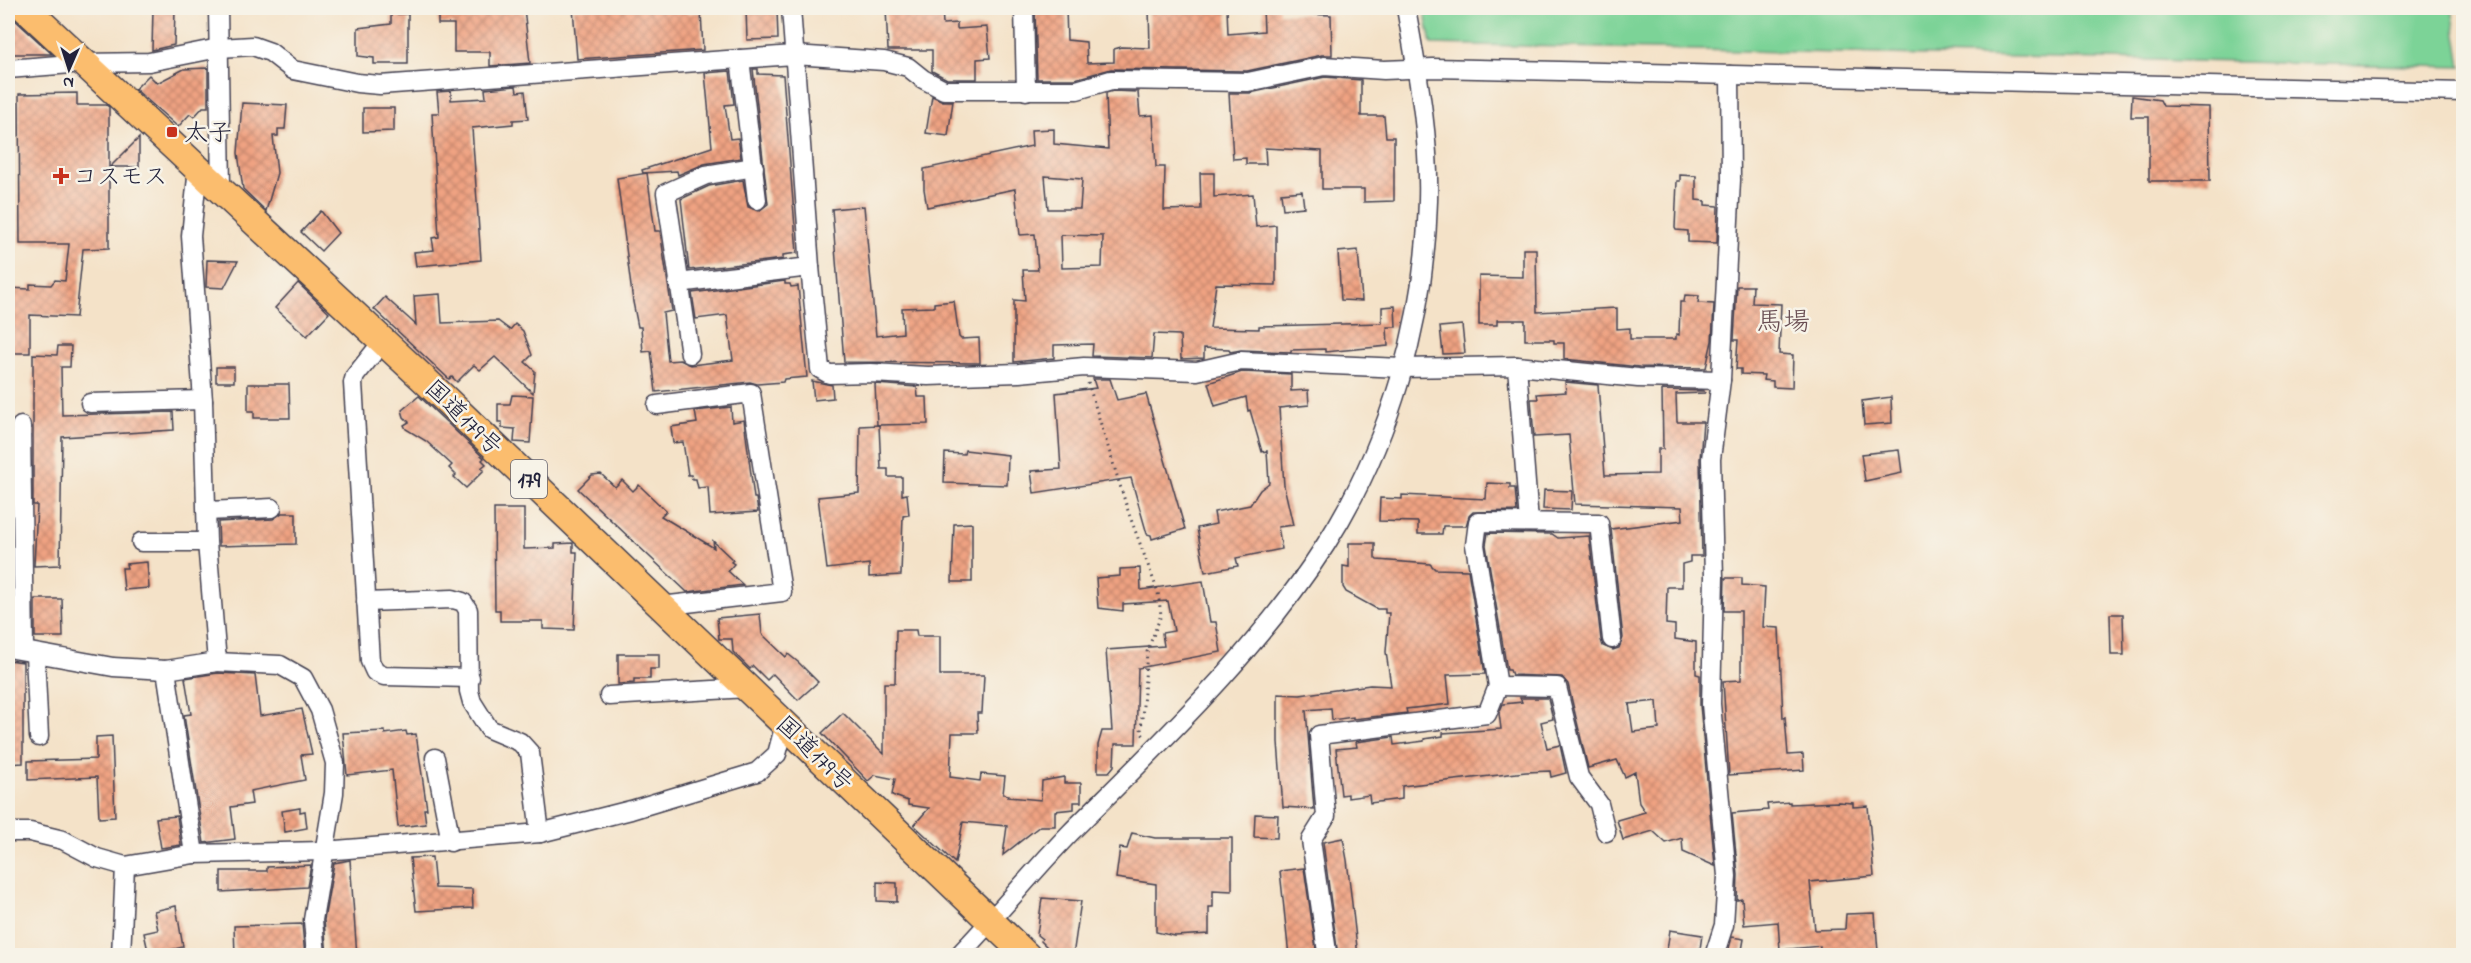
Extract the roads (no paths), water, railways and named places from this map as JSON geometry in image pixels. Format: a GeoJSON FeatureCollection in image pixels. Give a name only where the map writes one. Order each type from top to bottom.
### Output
{"type":"FeatureCollection","features":[{"type":"Feature","properties":{"kind":"highway","name":"国道179号"},"geometry":{"type":"LineString","coordinates":[[25,8],[221,187],[384,341],[1027,956]]}},
{"type":"Feature","properties":{"kind":"street"},"geometry":{"type":"LineString","coordinates":[[218,8],[221,187]]}},
{"type":"Feature","properties":{"kind":"street"},"geometry":{"type":"LineString","coordinates":[[791,8],[810,267],[820,369],[829,374],[871,373],[928,376],[1019,373],[1084,367],[1185,372],[1241,361],[1402,368],[1516,366],[1638,378],[1721,380]]}},
{"type":"Feature","properties":{"kind":"street"},"geometry":{"type":"LineString","coordinates":[[1024,8],[1026,91]]}},
{"type":"Feature","properties":{"kind":"street"},"geometry":{"type":"LineString","coordinates":[[958,956],[991,922],[1049,854],[1152,751],[1253,642],[1325,545],[1359,484],[1387,419],[1416,322],[1423,272],[1428,200],[1426,131],[1406,8]]}},
{"type":"Feature","properties":{"kind":"street"},"geometry":{"type":"LineString","coordinates":[[8,69],[84,63],[149,62],[219,48],[253,46],[270,52],[293,70],[357,83],[380,85],[794,55],[884,61],[908,67],[923,79],[944,90],[1077,90],[1112,80],[1248,82],[1324,66],[2463,92]]}},
{"type":"Feature","properties":{"kind":"street"},"geometry":{"type":"LineString","coordinates":[[740,59],[757,200]]}},
{"type":"Feature","properties":{"kind":"street"},"geometry":{"type":"LineString","coordinates":[[1714,956],[1724,925],[1727,876],[1711,704],[1714,577],[1711,459],[1721,380],[1731,180],[1730,75]]}},
{"type":"Feature","properties":{"kind":"street"},"geometry":{"type":"LineString","coordinates":[[198,167],[191,236],[203,400],[207,542],[217,662]]}},
{"type":"Feature","properties":{"kind":"street"},"geometry":{"type":"LineString","coordinates":[[690,354],[666,193],[706,175],[754,167]]}},
{"type":"Feature","properties":{"kind":"street"},"geometry":{"type":"LineString","coordinates":[[678,283],[810,267]]}},
{"type":"Feature","properties":{"kind":"street"},"geometry":{"type":"LineString","coordinates":[[384,341],[355,376],[353,383],[370,661],[375,672],[384,676],[470,678]]}},
{"type":"Feature","properties":{"kind":"street"},"geometry":{"type":"LineString","coordinates":[[1516,366],[1530,522]]}},
{"type":"Feature","properties":{"kind":"street"},"geometry":{"type":"LineString","coordinates":[[657,405],[751,393],[782,592],[661,606]]}},
{"type":"Feature","properties":{"kind":"street"},"geometry":{"type":"LineString","coordinates":[[90,403],[203,400]]}},
{"type":"Feature","properties":{"kind":"street"},"geometry":{"type":"LineString","coordinates":[[21,426],[22,651],[39,737]]}},
{"type":"Feature","properties":{"kind":"street"},"geometry":{"type":"LineString","coordinates":[[207,511],[272,508]]}},
{"type":"Feature","properties":{"kind":"street"},"geometry":{"type":"LineString","coordinates":[[1327,952],[1311,840],[1326,816],[1318,735],[1487,714],[1498,686],[1475,545],[1478,522],[1599,522],[1612,639]]}},
{"type":"Feature","properties":{"kind":"street"},"geometry":{"type":"LineString","coordinates":[[141,542],[207,542]]}},
{"type":"Feature","properties":{"kind":"street"},"geometry":{"type":"LineString","coordinates":[[366,602],[453,599],[462,602],[468,610],[472,702],[483,722],[502,736],[520,742],[530,753],[540,834]]}},
{"type":"Feature","properties":{"kind":"street"},"geometry":{"type":"LineString","coordinates":[[22,651],[113,666],[166,670],[217,662],[280,665],[303,678],[321,710],[335,763],[334,793],[313,920],[316,956]]}},
{"type":"Feature","properties":{"kind":"street"},"geometry":{"type":"LineString","coordinates":[[166,670],[194,854]]}},
{"type":"Feature","properties":{"kind":"street"},"geometry":{"type":"LineString","coordinates":[[1498,686],[1557,687],[1579,777],[1599,804],[1606,832]]}},
{"type":"Feature","properties":{"kind":"street"},"geometry":{"type":"LineString","coordinates":[[609,696],[748,688]]}},
{"type":"Feature","properties":{"kind":"street"},"geometry":{"type":"LineString","coordinates":[[8,832],[30,832],[63,840],[97,858],[125,866],[194,854],[324,851],[540,834],[631,810],[757,772],[777,754],[786,724]]}},
{"type":"Feature","properties":{"kind":"street"},"geometry":{"type":"LineString","coordinates":[[435,758],[451,842]]}},
{"type":"Feature","properties":{"kind":"street"},"geometry":{"type":"LineString","coordinates":[[120,956],[125,866]]}},
{"type":"Feature","properties":{"kind":"place","name":"太子"},"geometry":{"type":"Point","coordinates":[172,132]}},
{"type":"Feature","properties":{"kind":"place","name":"コスモス"},"geometry":{"type":"Point","coordinates":[61,176]}},
{"type":"Feature","properties":{"kind":"district","name":"馬場"},"geometry":{"type":"Point","coordinates":[1783,321]}}]}
